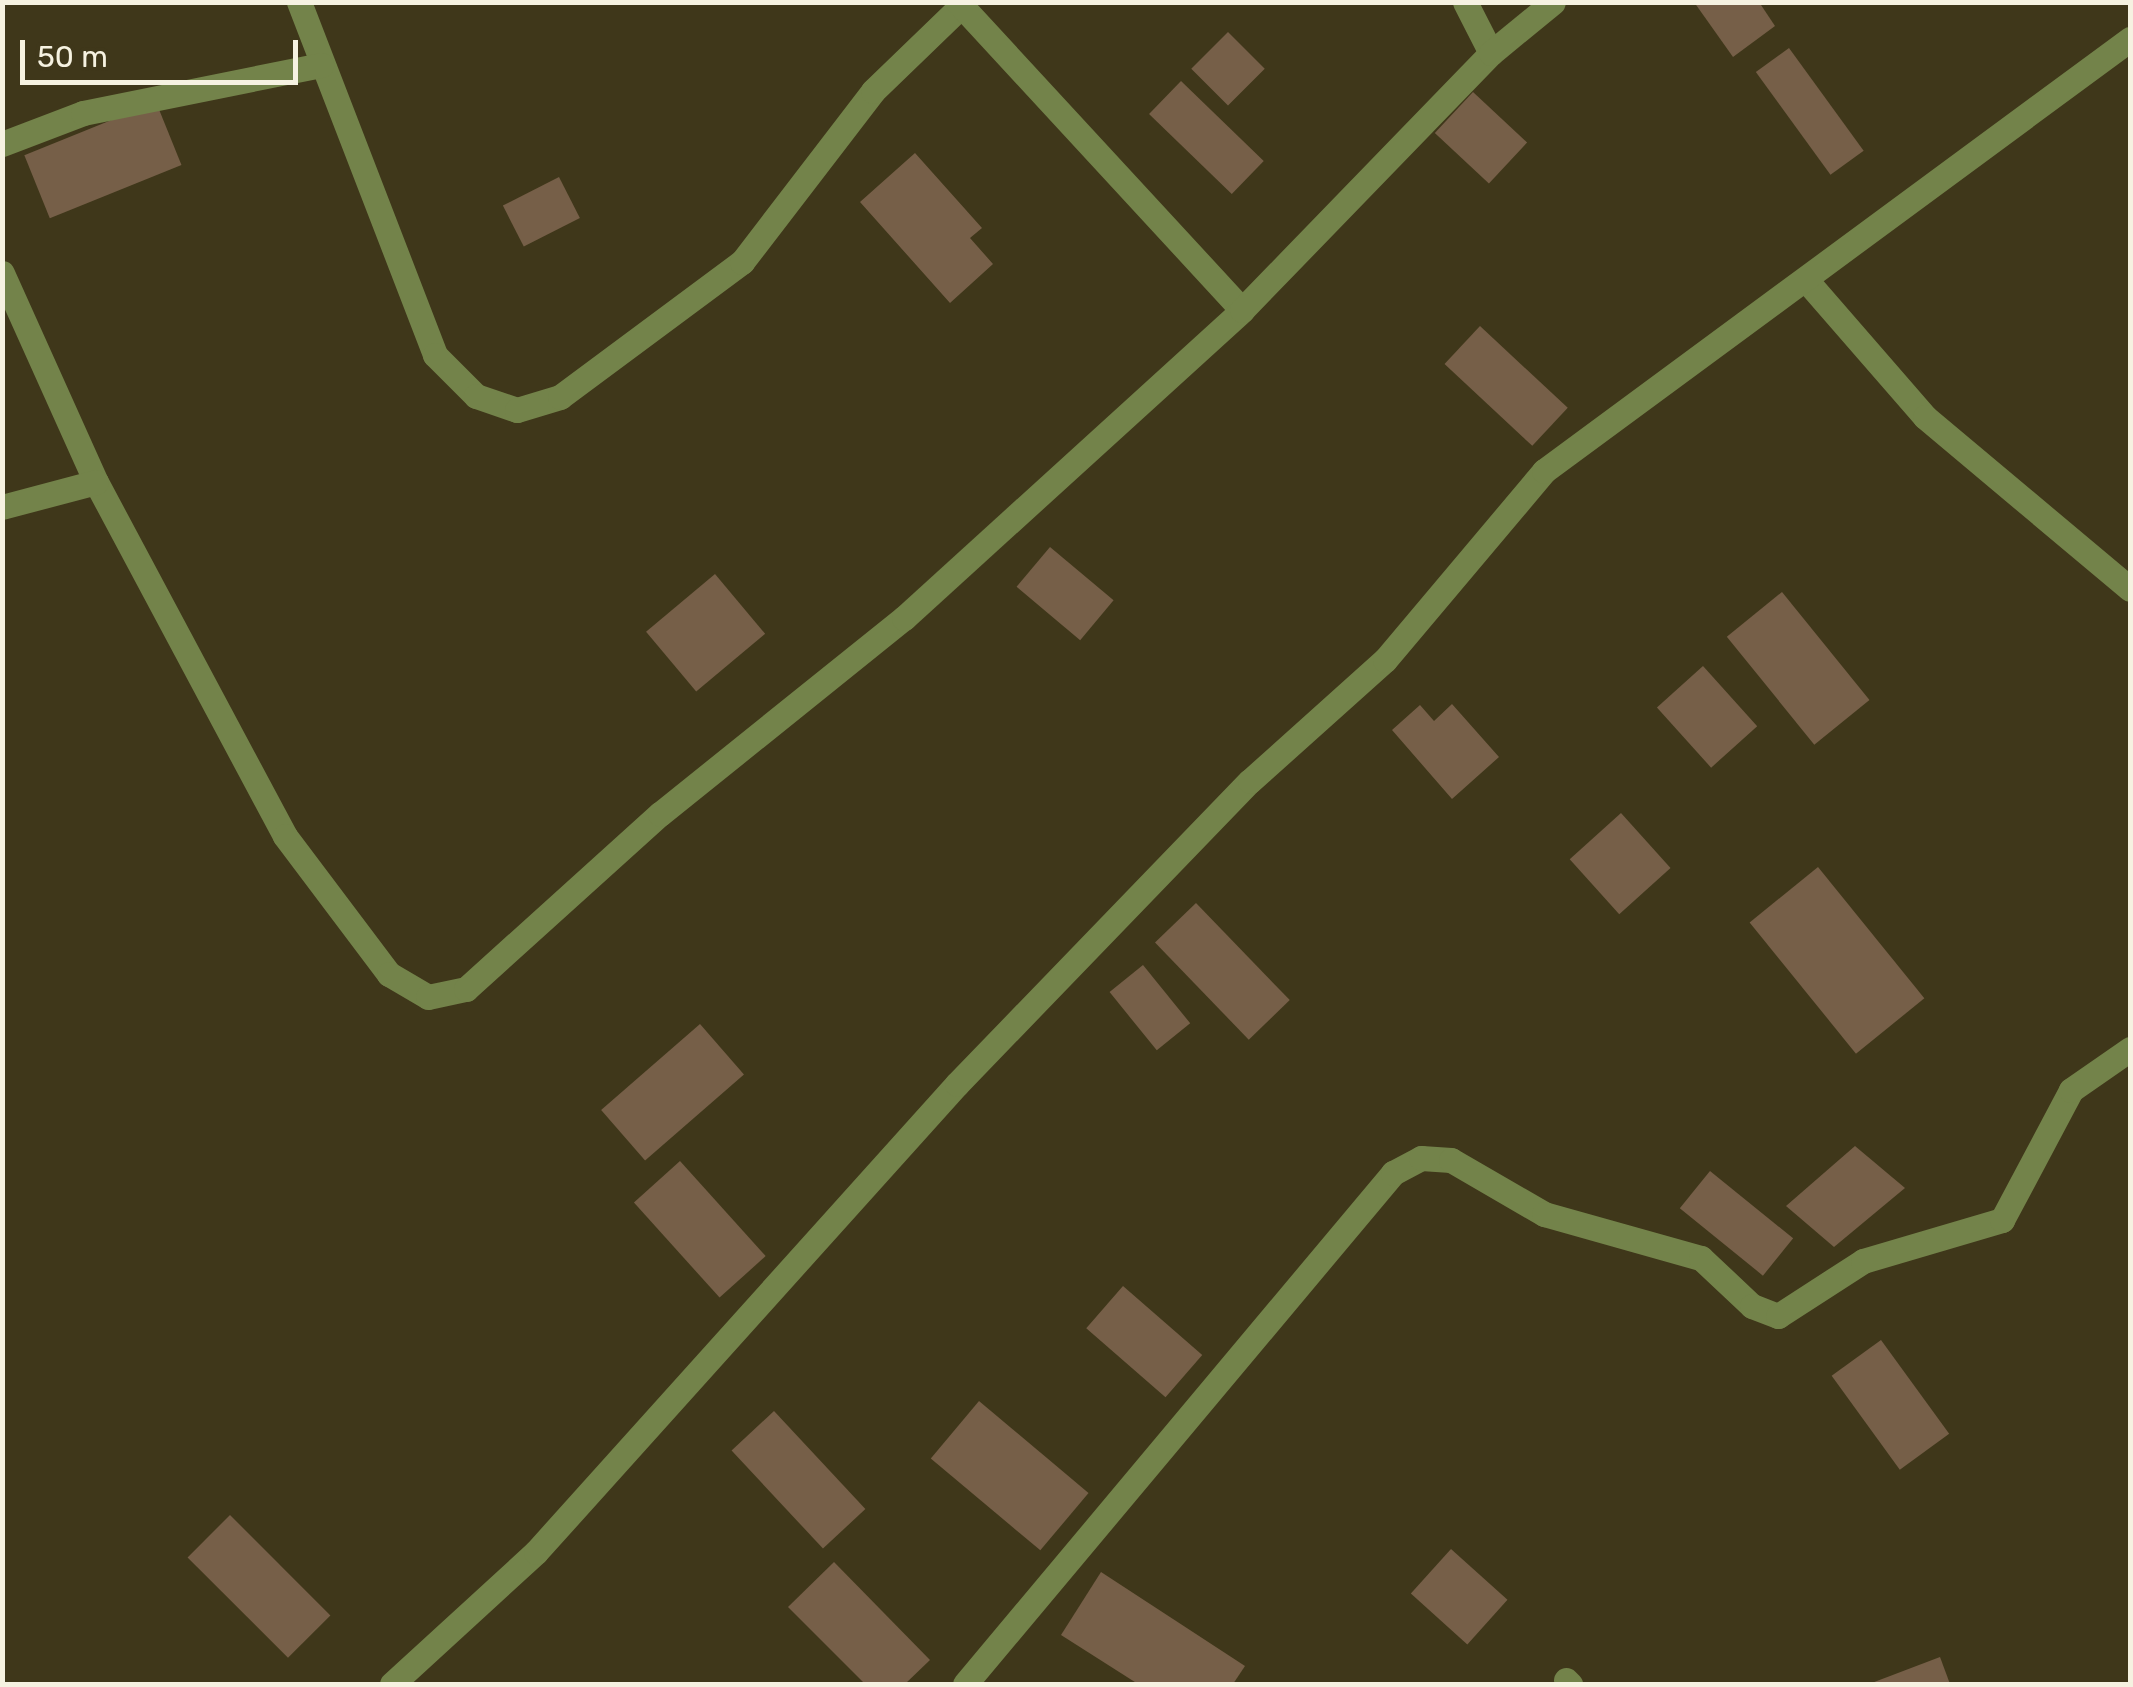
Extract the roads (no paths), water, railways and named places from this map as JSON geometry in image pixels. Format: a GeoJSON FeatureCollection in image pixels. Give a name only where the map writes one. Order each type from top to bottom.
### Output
{"type":"FeatureCollection","features":[{"type":"Feature","properties":{"kind":"street"},"geometry":{"type":"LineString","coordinates":[[299,2],[436,355],[476,396],[517,410],[560,397],[742,262],[873,91],[960,4],[1242,310]]}},
{"type":"Feature","properties":{"kind":"street"},"geometry":{"type":"LineString","coordinates":[[1465,2],[1491,54]]}},
{"type":"Feature","properties":{"kind":"street"},"geometry":{"type":"LineString","coordinates":[[2,273],[96,482],[285,836],[389,974],[428,996],[466,989],[660,814],[904,618],[1242,310],[1491,54],[1553,2]]}},
{"type":"Feature","properties":{"kind":"street"},"geometry":{"type":"LineString","coordinates":[[392,1684],[536,1552],[957,1084],[1250,781],[1385,660],[1544,471],[2130,39]]}},
{"type":"Feature","properties":{"kind":"street"},"geometry":{"type":"LineString","coordinates":[[2,144],[83,113],[321,65]]}},
{"type":"Feature","properties":{"kind":"street"},"geometry":{"type":"LineString","coordinates":[[1806,280],[1925,418],[2130,589]]}},
{"type":"Feature","properties":{"kind":"street"},"geometry":{"type":"LineString","coordinates":[[2,506],[96,482]]}},
{"type":"Feature","properties":{"kind":"street"},"geometry":{"type":"LineString","coordinates":[[964,1684],[1393,1173],[1421,1158],[1451,1160],[1544,1214],[1702,1258],[1752,1306],[1778,1316],[1864,1261],[2002,1220],[2070,1090],[2130,1049]]}}]}
